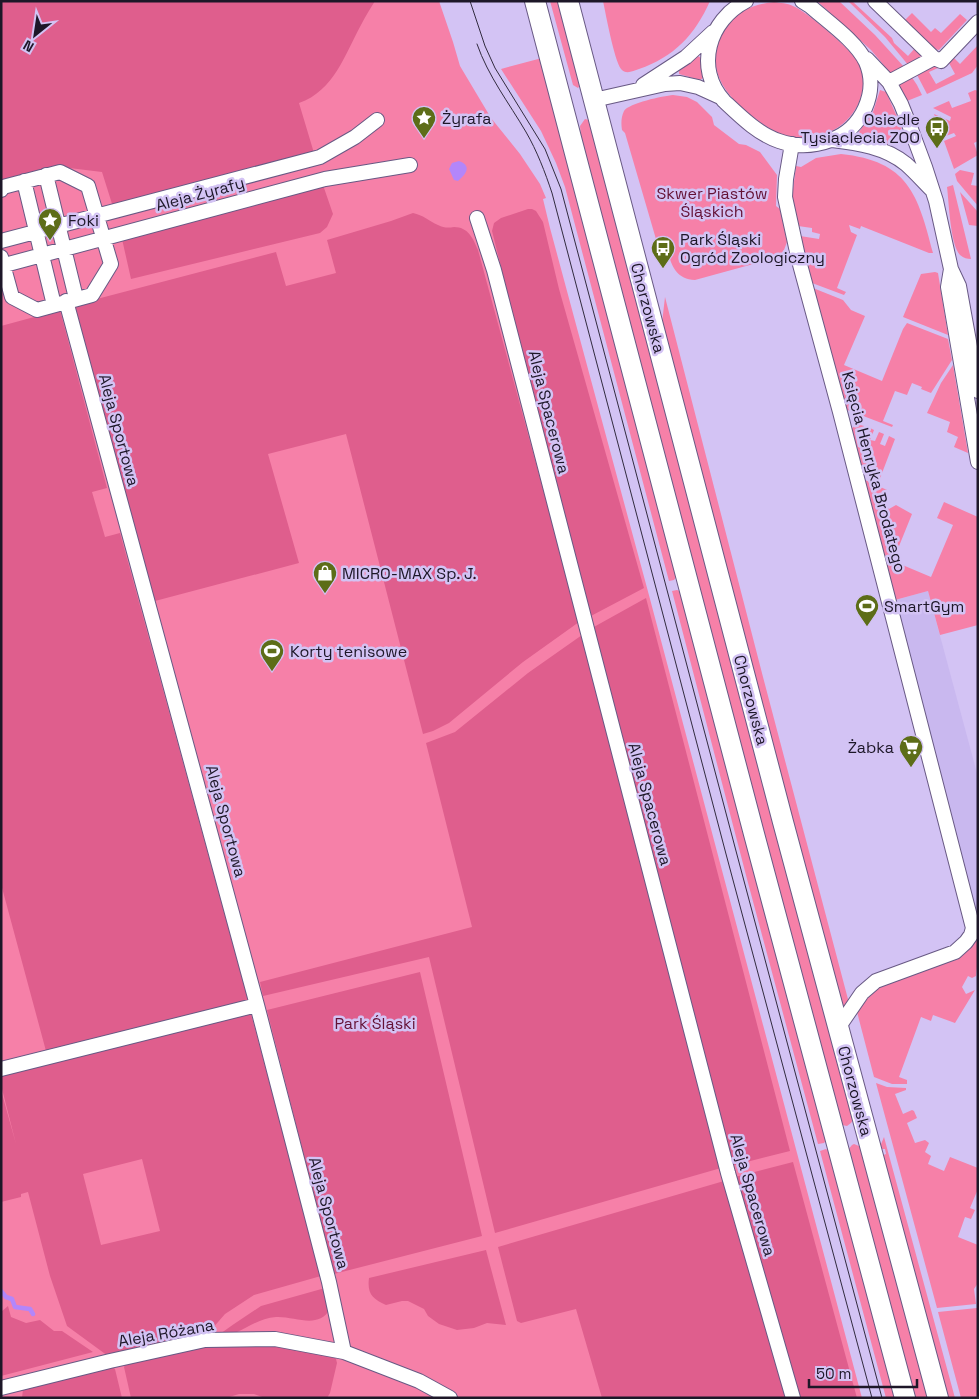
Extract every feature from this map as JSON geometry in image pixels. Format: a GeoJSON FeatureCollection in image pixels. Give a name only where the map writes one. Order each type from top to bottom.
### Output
{"type":"FeatureCollection","features":[{"type":"Feature","properties":{"kind":"main road","name":"Chorzowska"},"geometry":{"type":"LineString","coordinates":[[535,1],[905,1398]]}},
{"type":"Feature","properties":{"kind":"main road","name":"Chorzowska"},"geometry":{"type":"LineString","coordinates":[[568,1],[838,1028],[938,1398]]}},
{"type":"Feature","properties":{"kind":"main road"},"geometry":{"type":"LineString","coordinates":[[556,80],[576,96],[594,100],[576,123],[573,131],[573,142]]}},
{"type":"Feature","properties":{"kind":"main road"},"geometry":{"type":"LineString","coordinates":[[835,1137],[866,1130]]}},
{"type":"Feature","properties":{"kind":"street"},"geometry":{"type":"LineString","coordinates":[[720,97],[711,79],[708,65],[710,44],[726,1]]}},
{"type":"Feature","properties":{"kind":"street"},"geometry":{"type":"LineString","coordinates":[[635,90],[686,57],[718,26],[729,12],[746,1]]}},
{"type":"Feature","properties":{"kind":"street"},"geometry":{"type":"LineString","coordinates":[[875,1],[934,58],[941,61],[978,22]]}},
{"type":"Feature","properties":{"kind":"street"},"geometry":{"type":"LineString","coordinates":[[803,2],[857,48],[889,82],[901,104],[932,189],[951,269],[959,286],[978,391]]}},
{"type":"Feature","properties":{"kind":"street"},"geometry":{"type":"LineString","coordinates":[[594,100],[665,84],[680,83],[698,87],[720,97],[744,119],[764,134],[780,142],[813,145],[832,140],[850,128],[864,111],[869,99],[870,73],[857,48]]}},
{"type":"Feature","properties":{"kind":"street"},"geometry":{"type":"LineString","coordinates":[[889,82],[934,58]]}},
{"type":"Feature","properties":{"kind":"street","name":"Aleja Żyrafy"},"geometry":{"type":"LineString","coordinates":[[1,241],[320,157],[355,137],[377,120]]}},
{"type":"Feature","properties":{"kind":"street"},"geometry":{"type":"LineString","coordinates":[[832,140],[855,142],[874,147],[895,157],[932,189]]}},
{"type":"Feature","properties":{"kind":"street"},"geometry":{"type":"LineString","coordinates":[[895,157],[907,154],[916,142]]}},
{"type":"Feature","properties":{"kind":"street","name":"Księcia Henryka Brodatego"},"geometry":{"type":"LineString","coordinates":[[792,144],[785,197],[799,261],[845,430],[973,928],[966,942],[954,952],[876,981],[862,993],[838,1028]]}},
{"type":"Feature","properties":{"kind":"street","name":"Aleja Żyrafy"},"geometry":{"type":"LineString","coordinates":[[2,263],[104,239],[325,178],[410,165]]}},
{"type":"Feature","properties":{"kind":"street"},"geometry":{"type":"LineString","coordinates":[[1,190],[3,187],[60,172],[88,186],[111,264],[92,294],[37,310],[12,298],[2,263]]}},
{"type":"Feature","properties":{"kind":"street"},"geometry":{"type":"LineString","coordinates":[[46,175],[65,249],[65,301]]}},
{"type":"Feature","properties":{"kind":"street"},"geometry":{"type":"LineString","coordinates":[[24,181],[42,255],[65,301]]}},
{"type":"Feature","properties":{"kind":"street","name":"Aleja Spacerowa"},"geometry":{"type":"LineString","coordinates":[[478,218],[494,270],[728,1173],[793,1398]]}},
{"type":"Feature","properties":{"kind":"street"},"geometry":{"type":"LineString","coordinates":[[951,269],[948,287],[978,462]]}},
{"type":"Feature","properties":{"kind":"street","name":"Aleja Sportowa"},"geometry":{"type":"LineString","coordinates":[[65,301],[257,1005],[329,1282],[344,1352]]}},
{"type":"Feature","properties":{"kind":"street"},"geometry":{"type":"LineString","coordinates":[[1,1069],[257,1005]]}},
{"type":"Feature","properties":{"kind":"street","name":"Aleja Różana"},"geometry":{"type":"LineString","coordinates":[[1,1388],[205,1340],[275,1339],[344,1352],[419,1381],[450,1398]]}},
{"type":"Feature","properties":{"kind":"shaded area"},"geometry":{"type":"Polygon","coordinates":[[[459,161],[466,165],[467,168],[458,181],[454,180],[449,169],[452,163],[459,161]]]}},
{"type":"Feature","properties":{"kind":"shaded area"},"geometry":{"type":"Polygon","coordinates":[[[928,591],[978,777],[978,927],[892,601],[928,591]]]}},
{"type":"Feature","properties":{"kind":"green space","name":"Park Śląski"},"geometry":{"type":"Polygon","coordinates":[[[1,1],[439,1],[460,66],[491,118],[520,154],[540,184],[546,198],[543,199],[550,228],[862,1398],[1,1398],[1,1]]]}},
{"type":"Feature","properties":{"kind":"green space"},"geometry":{"type":"Polygon","coordinates":[[[1,1],[375,1],[330,81],[321,90],[299,103],[314,153],[113,207],[102,172],[61,167],[1,183],[1,1]]]}},
{"type":"Feature","properties":{"kind":"green space"},"geometry":{"type":"Polygon","coordinates":[[[550,1],[559,1],[581,84],[578,88],[573,85],[550,1]]]}},
{"type":"Feature","properties":{"kind":"green space"},"geometry":{"type":"Polygon","coordinates":[[[603,1],[710,1],[698,24],[673,51],[651,64],[627,72],[623,71],[618,64],[603,1]]]}},
{"type":"Feature","properties":{"kind":"green space"},"geometry":{"type":"Polygon","coordinates":[[[817,1],[839,1],[875,35],[905,68],[892,75],[871,50],[817,1]]]}},
{"type":"Feature","properties":{"kind":"green space"},"geometry":{"type":"Polygon","coordinates":[[[848,1],[852,1],[892,38],[894,43],[908,56],[915,48],[919,52],[920,60],[909,66],[885,37],[848,1]]]}},
{"type":"Feature","properties":{"kind":"green space"},"geometry":{"type":"Polygon","coordinates":[[[774,2],[793,6],[817,22],[852,54],[861,70],[863,81],[859,103],[846,121],[827,133],[815,137],[794,138],[775,132],[738,104],[723,85],[718,74],[715,63],[716,52],[719,40],[726,27],[741,12],[760,4],[774,2]]]}},
{"type":"Feature","properties":{"kind":"green space"},"geometry":{"type":"Polygon","coordinates":[[[912,13],[931,32],[935,28],[941,33],[960,14],[967,20],[939,50],[934,49],[904,21],[912,13]]]}},
{"type":"Feature","properties":{"kind":"green space"},"geometry":{"type":"Polygon","coordinates":[[[978,45],[978,65],[972,73],[927,94],[916,73],[932,65],[937,66],[938,68],[929,72],[936,84],[955,74],[949,63],[952,56],[960,64],[978,45]]]}},
{"type":"Feature","properties":{"kind":"green space"},"geometry":{"type":"Polygon","coordinates":[[[698,56],[701,58],[703,78],[700,80],[679,74],[679,71],[698,56]]]}},
{"type":"Feature","properties":{"kind":"green space"},"geometry":{"type":"Polygon","coordinates":[[[542,58],[678,575],[674,580],[669,581],[565,187],[541,131],[501,69],[542,58]]]}},
{"type":"Feature","properties":{"kind":"green space"},"geometry":{"type":"Polygon","coordinates":[[[911,76],[922,95],[907,101],[897,83],[911,76]]]}},
{"type":"Feature","properties":{"kind":"green space"},"geometry":{"type":"Polygon","coordinates":[[[880,90],[886,92],[902,128],[891,145],[861,136],[859,132],[873,112],[880,90]]]}},
{"type":"Feature","properties":{"kind":"green space"},"geometry":{"type":"Polygon","coordinates":[[[975,90],[978,91],[978,141],[974,143],[978,155],[954,169],[944,141],[956,136],[954,133],[943,137],[934,114],[950,121],[951,117],[933,108],[949,101],[952,108],[971,101],[968,93],[975,90]]]}},
{"type":"Feature","properties":{"kind":"green space","name":"Skwer Piastów Śląskich"},"geometry":{"type":"Polygon","coordinates":[[[673,95],[687,97],[697,102],[712,117],[714,125],[739,144],[746,145],[760,152],[777,175],[776,206],[780,209],[787,242],[779,257],[695,280],[682,277],[674,269],[666,246],[658,246],[625,133],[622,130],[622,116],[624,111],[632,105],[654,98],[673,95]]]}},
{"type":"Feature","properties":{"kind":"green space"},"geometry":{"type":"Polygon","coordinates":[[[585,119],[589,120],[853,1120],[847,1126],[840,1123],[581,138],[580,126],[585,119]]]}},
{"type":"Feature","properties":{"kind":"green space"},"geometry":{"type":"Polygon","coordinates":[[[841,154],[864,158],[882,164],[896,173],[915,198],[922,214],[933,253],[861,226],[860,229],[849,225],[851,232],[857,235],[837,288],[846,292],[844,295],[812,283],[800,236],[819,239],[820,234],[812,232],[812,228],[798,226],[792,197],[796,166],[801,167],[816,158],[841,154]]]}},
{"type":"Feature","properties":{"kind":"green space"},"geometry":{"type":"Polygon","coordinates":[[[960,170],[974,173],[971,185],[978,186],[978,206],[957,181],[955,174],[960,170]]]}},
{"type":"Feature","properties":{"kind":"green space"},"geometry":{"type":"Polygon","coordinates":[[[323,185],[333,214],[327,227],[320,233],[131,279],[122,239],[323,185]]]}},
{"type":"Feature","properties":{"kind":"green space"},"geometry":{"type":"Polygon","coordinates":[[[953,185],[971,259],[960,255],[954,242],[947,187],[953,185]]]}},
{"type":"Feature","properties":{"kind":"green space"},"geometry":{"type":"Polygon","coordinates":[[[960,192],[978,212],[978,226],[969,225],[960,192]]]}},
{"type":"Feature","properties":{"kind":"green space"},"geometry":{"type":"Polygon","coordinates":[[[528,209],[536,211],[543,222],[559,289],[644,588],[589,617],[492,231],[494,223],[501,218],[528,209]]]}},
{"type":"Feature","properties":{"kind":"green space"},"geometry":{"type":"Polygon","coordinates":[[[413,213],[442,227],[459,227],[463,229],[472,237],[478,250],[579,622],[523,662],[449,723],[423,734],[346,434],[268,454],[299,563],[155,601],[74,305],[276,252],[286,286],[336,273],[327,240],[413,213]]]}},
{"type":"Feature","properties":{"kind":"green space"},"geometry":{"type":"Polygon","coordinates":[[[938,273],[948,335],[903,317],[921,274],[938,273]]]}},
{"type":"Feature","properties":{"kind":"green space"},"geometry":{"type":"Polygon","coordinates":[[[813,288],[843,300],[851,310],[865,316],[844,365],[882,381],[907,323],[948,339],[952,360],[931,393],[912,383],[907,395],[895,391],[883,421],[893,425],[892,427],[845,409],[813,288]]]}},
{"type":"Feature","properties":{"kind":"green space"},"geometry":{"type":"Polygon","coordinates":[[[665,297],[849,1003],[843,1007],[841,1006],[662,323],[665,297]]]}},
{"type":"Feature","properties":{"kind":"green space"},"geometry":{"type":"Polygon","coordinates":[[[60,310],[107,488],[92,492],[105,537],[120,533],[248,1000],[46,1051],[1,884],[1,326],[60,310]]]}},
{"type":"Feature","properties":{"kind":"green space"},"geometry":{"type":"Polygon","coordinates":[[[953,365],[968,453],[954,447],[958,437],[947,432],[950,422],[927,413],[941,383],[953,365]]]}},
{"type":"Feature","properties":{"kind":"green space"},"geometry":{"type":"Polygon","coordinates":[[[857,424],[864,426],[863,431],[855,433],[858,447],[868,449],[870,428],[874,430],[870,440],[875,441],[879,432],[884,434],[880,444],[885,446],[889,436],[895,439],[879,481],[862,473],[851,429],[857,424]]]}},
{"type":"Feature","properties":{"kind":"green space"},"geometry":{"type":"Polygon","coordinates":[[[863,479],[887,490],[880,495],[889,509],[896,505],[912,514],[893,561],[931,577],[953,525],[937,518],[944,502],[978,517],[978,625],[940,635],[928,591],[895,600],[863,479]]]}},
{"type":"Feature","properties":{"kind":"green space"},"geometry":{"type":"Polygon","coordinates":[[[672,591],[682,592],[827,1139],[824,1143],[818,1144],[747,879],[672,591]]]}},
{"type":"Feature","properties":{"kind":"green space"},"geometry":{"type":"Polygon","coordinates":[[[646,598],[790,1151],[731,1166],[592,628],[646,598]]]}},
{"type":"Feature","properties":{"kind":"green space"},"geometry":{"type":"Polygon","coordinates":[[[582,635],[721,1168],[495,1233],[429,957],[263,996],[260,982],[472,927],[426,743],[455,732],[528,673],[582,635]]]}},
{"type":"Feature","properties":{"kind":"green space"},"geometry":{"type":"Polygon","coordinates":[[[977,936],[978,958],[976,976],[972,978],[968,976],[962,987],[966,994],[975,990],[955,1023],[933,1015],[931,1021],[921,1017],[899,1077],[907,1080],[907,1084],[892,1084],[874,1077],[857,1012],[867,998],[880,986],[958,959],[967,951],[977,936]]]}},
{"type":"Feature","properties":{"kind":"green space"},"geometry":{"type":"Polygon","coordinates":[[[420,972],[482,1236],[334,1274],[267,1010],[420,972]]]}},
{"type":"Feature","properties":{"kind":"green space"},"geometry":{"type":"Polygon","coordinates":[[[251,1014],[321,1276],[254,1295],[225,1314],[205,1337],[108,1356],[67,1326],[50,1276],[28,1192],[21,1194],[21,1197],[1,1202],[1,1090],[16,1144],[1,1085],[1,1073],[251,1014]],[[142,1159],[83,1174],[101,1245],[160,1231],[142,1159]]]}},
{"type":"Feature","properties":{"kind":"green space"},"geometry":{"type":"Polygon","coordinates":[[[876,1083],[887,1087],[906,1088],[906,1090],[895,1094],[903,1114],[914,1111],[917,1118],[907,1123],[915,1143],[925,1140],[929,1143],[925,1152],[931,1156],[928,1164],[944,1171],[950,1157],[978,1168],[978,1189],[970,1208],[975,1210],[971,1219],[965,1217],[958,1237],[978,1245],[978,1283],[974,1289],[976,1304],[937,1308],[876,1083]]]}},
{"type":"Feature","properties":{"kind":"green space"},"geometry":{"type":"Polygon","coordinates":[[[884,1137],[955,1398],[946,1398],[881,1156],[886,1154],[885,1149],[879,1149],[884,1137]]]}},
{"type":"Feature","properties":{"kind":"green space"},"geometry":{"type":"Polygon","coordinates":[[[854,1144],[859,1146],[863,1153],[929,1398],[913,1398],[847,1151],[854,1144]]]}},
{"type":"Feature","properties":{"kind":"green space"},"geometry":{"type":"Polygon","coordinates":[[[826,1149],[830,1152],[897,1397],[886,1398],[820,1151],[826,1149]]]}},
{"type":"Feature","properties":{"kind":"green space"},"geometry":{"type":"Polygon","coordinates":[[[793,1162],[857,1398],[799,1398],[735,1177],[793,1162]]]}},
{"type":"Feature","properties":{"kind":"green space"},"geometry":{"type":"Polygon","coordinates":[[[724,1181],[786,1398],[602,1398],[576,1309],[521,1323],[517,1321],[498,1247],[724,1181]]]}},
{"type":"Feature","properties":{"kind":"green space"},"geometry":{"type":"Polygon","coordinates":[[[486,1250],[506,1325],[487,1323],[474,1328],[457,1330],[439,1324],[428,1316],[424,1309],[408,1301],[386,1305],[374,1298],[370,1292],[369,1278],[486,1250]]]}},
{"type":"Feature","properties":{"kind":"green space"},"geometry":{"type":"Polygon","coordinates":[[[325,1288],[330,1309],[319,1319],[306,1320],[276,1317],[265,1319],[235,1333],[217,1336],[261,1306],[325,1288]]]}},
{"type":"Feature","properties":{"kind":"green space"},"geometry":{"type":"Polygon","coordinates":[[[8,1306],[11,1317],[26,1323],[40,1320],[54,1331],[62,1331],[93,1352],[1,1376],[1,1312],[8,1306]]]}},
{"type":"Feature","properties":{"kind":"green space"},"geometry":{"type":"Polygon","coordinates":[[[977,1308],[978,1398],[961,1398],[938,1312],[977,1308]]]}},
{"type":"Feature","properties":{"kind":"green space"},"geometry":{"type":"Polygon","coordinates":[[[275,1344],[333,1355],[337,1363],[330,1393],[327,1398],[265,1398],[254,1394],[239,1394],[226,1398],[131,1398],[124,1367],[126,1363],[202,1347],[275,1344]]]}},
{"type":"Feature","properties":{"kind":"green space"},"geometry":{"type":"Polygon","coordinates":[[[112,1367],[115,1369],[122,1398],[22,1398],[23,1389],[112,1367]]]}},
{"type":"Feature","properties":{"kind":"waterway"},"geometry":{"type":"LineString","coordinates":[[1,1291],[6,1297],[12,1299],[15,1307],[30,1309],[33,1314]]}},
{"type":"Feature","properties":{"kind":"tram line"},"geometry":{"type":"LineString","coordinates":[[470,1],[485,46],[495,68],[545,149],[561,189],[882,1398]]}},
{"type":"Feature","properties":{"kind":"tram line"},"geometry":{"type":"LineString","coordinates":[[477,44],[493,78],[534,147],[552,193],[872,1398]]}},
{"type":"Feature","properties":{"kind":"place","name":"Żyrafa"},"geometry":{"type":"Point","coordinates":[424,139]}},
{"type":"Feature","properties":{"kind":"place","name":"Osiedle Tysiąclecia ZOO"},"geometry":{"type":"Point","coordinates":[937,149]}},
{"type":"Feature","properties":{"kind":"place","name":"Foki"},"geometry":{"type":"Point","coordinates":[50,241]}},
{"type":"Feature","properties":{"kind":"place","name":"Park Śląski Ogród Zoologiczny"},"geometry":{"type":"Point","coordinates":[663,269]}},
{"type":"Feature","properties":{"kind":"place","name":"MICRO-MAX Sp. J."},"geometry":{"type":"Point","coordinates":[325,594]}},
{"type":"Feature","properties":{"kind":"place","name":"SmartGym"},"geometry":{"type":"Point","coordinates":[867,627]}},
{"type":"Feature","properties":{"kind":"place","name":"Korty tenisowe"},"geometry":{"type":"Point","coordinates":[272,672]}},
{"type":"Feature","properties":{"kind":"place","name":"Żabka"},"geometry":{"type":"Point","coordinates":[911,768]}}]}
